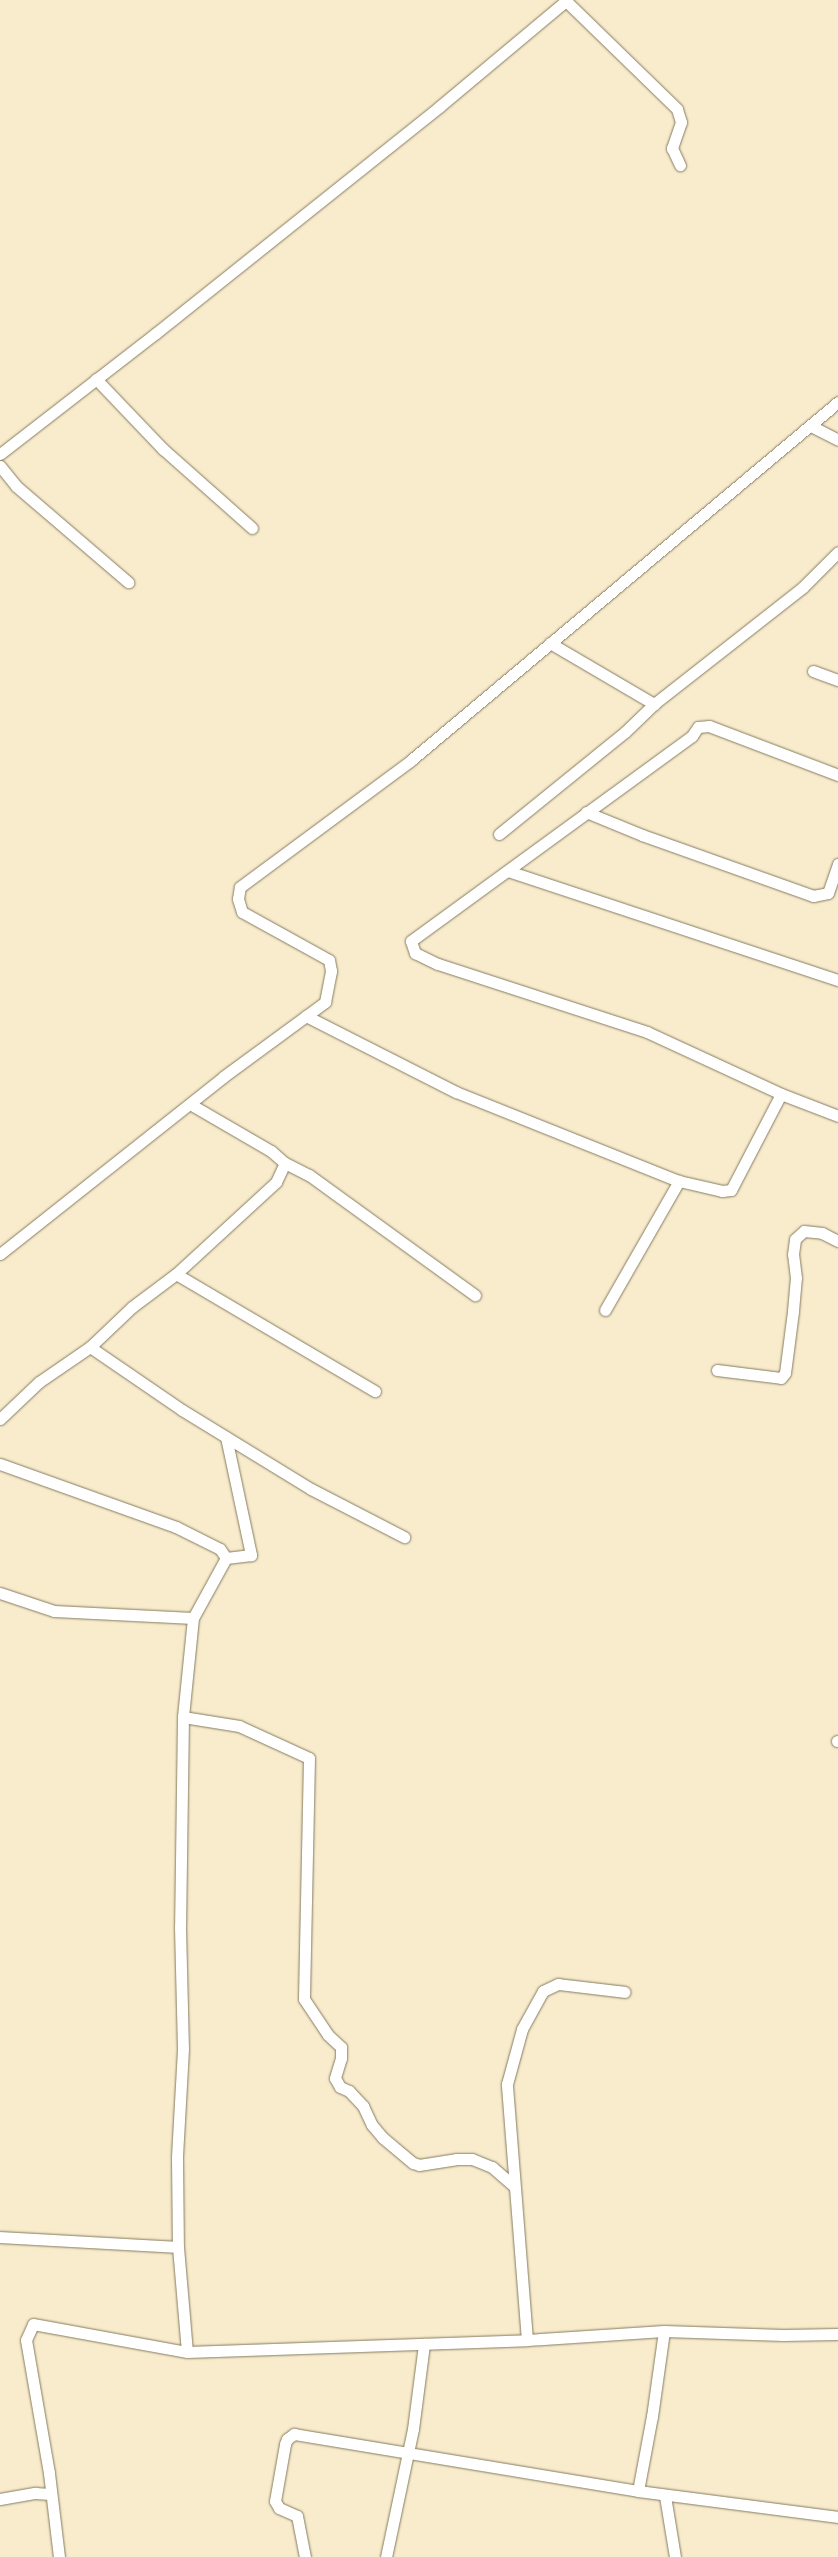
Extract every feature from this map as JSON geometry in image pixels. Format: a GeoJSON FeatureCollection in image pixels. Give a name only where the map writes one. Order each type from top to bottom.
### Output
{"type":"FeatureCollection","features":[{"type":"Feature","properties":{"kind":"street"},"geometry":{"type":"LineString","coordinates":[[0,454],[439,107],[566,0],[677,109],[681,122],[672,148],[680,165]]}},
{"type":"Feature","properties":{"kind":"street"},"geometry":{"type":"LineString","coordinates":[[96,379],[163,449],[252,528]]}},
{"type":"Feature","properties":{"kind":"street"},"geometry":{"type":"LineString","coordinates":[[0,1254],[223,1077],[325,1002],[331,971],[329,960],[242,912],[238,899],[240,887],[410,761],[838,402]]}},
{"type":"Feature","properties":{"kind":"street"},"geometry":{"type":"LineString","coordinates":[[811,426],[838,440]]}},
{"type":"Feature","properties":{"kind":"street"},"geometry":{"type":"LineString","coordinates":[[0,466],[16,486],[38,506],[128,582]]}},
{"type":"Feature","properties":{"kind":"street"},"geometry":{"type":"LineString","coordinates":[[499,834],[625,732],[654,704],[803,587],[838,552]]}},
{"type":"Feature","properties":{"kind":"street"},"geometry":{"type":"LineString","coordinates":[[550,643],[654,704]]}},
{"type":"Feature","properties":{"kind":"street"},"geometry":{"type":"LineString","coordinates":[[812,671],[838,680]]}},
{"type":"Feature","properties":{"kind":"street"},"geometry":{"type":"LineString","coordinates":[[838,775],[709,726],[698,727],[692,736],[411,942],[415,952],[438,964],[647,1032],[781,1094],[838,1116]]}},
{"type":"Feature","properties":{"kind":"street"},"geometry":{"type":"LineString","coordinates":[[586,812],[642,835],[813,896],[828,893],[838,864]]}},
{"type":"Feature","properties":{"kind":"street"},"geometry":{"type":"LineString","coordinates":[[508,871],[838,980]]}},
{"type":"Feature","properties":{"kind":"street"},"geometry":{"type":"LineString","coordinates":[[306,1016],[456,1092],[678,1181],[722,1191],[731,1190],[781,1094]]}},
{"type":"Feature","properties":{"kind":"street"},"geometry":{"type":"LineString","coordinates":[[190,1104],[271,1151],[286,1164],[309,1175],[475,1295]]}},
{"type":"Feature","properties":{"kind":"street"},"geometry":{"type":"LineString","coordinates":[[0,1419],[39,1382],[90,1346],[132,1307],[176,1274],[276,1182],[286,1164]]}},
{"type":"Feature","properties":{"kind":"street"},"geometry":{"type":"LineString","coordinates":[[605,1310],[678,1181]]}},
{"type":"Feature","properties":{"kind":"street"},"geometry":{"type":"LineString","coordinates":[[717,1370],[781,1378],[786,1373],[793,1311],[795,1239],[804,1231],[822,1233],[838,1241]]}},
{"type":"Feature","properties":{"kind":"street"},"geometry":{"type":"LineString","coordinates":[[176,1274],[376,1391]]}},
{"type":"Feature","properties":{"kind":"street"},"geometry":{"type":"LineString","coordinates":[[90,1346],[182,1410],[226,1437],[311,1488],[404,1537]]}},
{"type":"Feature","properties":{"kind":"street"},"geometry":{"type":"LineString","coordinates":[[226,1437],[251,1555],[226,1558]]}},
{"type":"Feature","properties":{"kind":"street"},"geometry":{"type":"LineString","coordinates":[[0,1464],[176,1527],[220,1549],[226,1558]]}},
{"type":"Feature","properties":{"kind":"street"},"geometry":{"type":"LineString","coordinates":[[187,2352],[178,2247],[177,2158],[183,2050],[180,1927],[183,1717],[193,1618],[226,1558]]}},
{"type":"Feature","properties":{"kind":"street"},"geometry":{"type":"LineString","coordinates":[[0,1594],[54,1611],[193,1618]]}},
{"type":"Feature","properties":{"kind":"street"},"geometry":{"type":"LineString","coordinates":[[183,1717],[239,1726],[309,1758],[304,1999],[328,2035],[341,2047],[341,2058],[335,2078],[340,2087],[349,2091],[363,2106],[372,2125],[383,2138],[413,2163],[419,2165],[456,2159],[472,2159],[492,2167],[514,2186]]}},
{"type":"Feature","properties":{"kind":"street"},"geometry":{"type":"LineString","coordinates":[[528,2340],[507,2084],[522,2029],[544,1990],[558,1984],[625,1992]]}},
{"type":"Feature","properties":{"kind":"street"},"geometry":{"type":"LineString","coordinates":[[0,2236],[178,2247]]}},
{"type":"Feature","properties":{"kind":"street"},"geometry":{"type":"LineString","coordinates":[[59,2557],[48,2473],[26,2340],[33,2324],[187,2352],[528,2340],[664,2331],[783,2335],[838,2334]]}},
{"type":"Feature","properties":{"kind":"street"},"geometry":{"type":"LineString","coordinates":[[638,2491],[652,2416],[664,2331]]}},
{"type":"Feature","properties":{"kind":"street"},"geometry":{"type":"LineString","coordinates":[[386,2557],[414,2429],[424,2344]]}},
{"type":"Feature","properties":{"kind":"street"},"geometry":{"type":"LineString","coordinates":[[305,2557],[297,2516],[279,2508],[275,2501],[286,2444],[290,2436],[300,2433],[664,2496],[838,2517]]}},
{"type":"Feature","properties":{"kind":"street"},"geometry":{"type":"LineString","coordinates":[[35,2493],[48,2473]]}},
{"type":"Feature","properties":{"kind":"street"},"geometry":{"type":"LineString","coordinates":[[0,2499],[35,2493],[50,2494]]}},
{"type":"Feature","properties":{"kind":"street"},"geometry":{"type":"LineString","coordinates":[[664,2496],[675,2557]]}}]}
